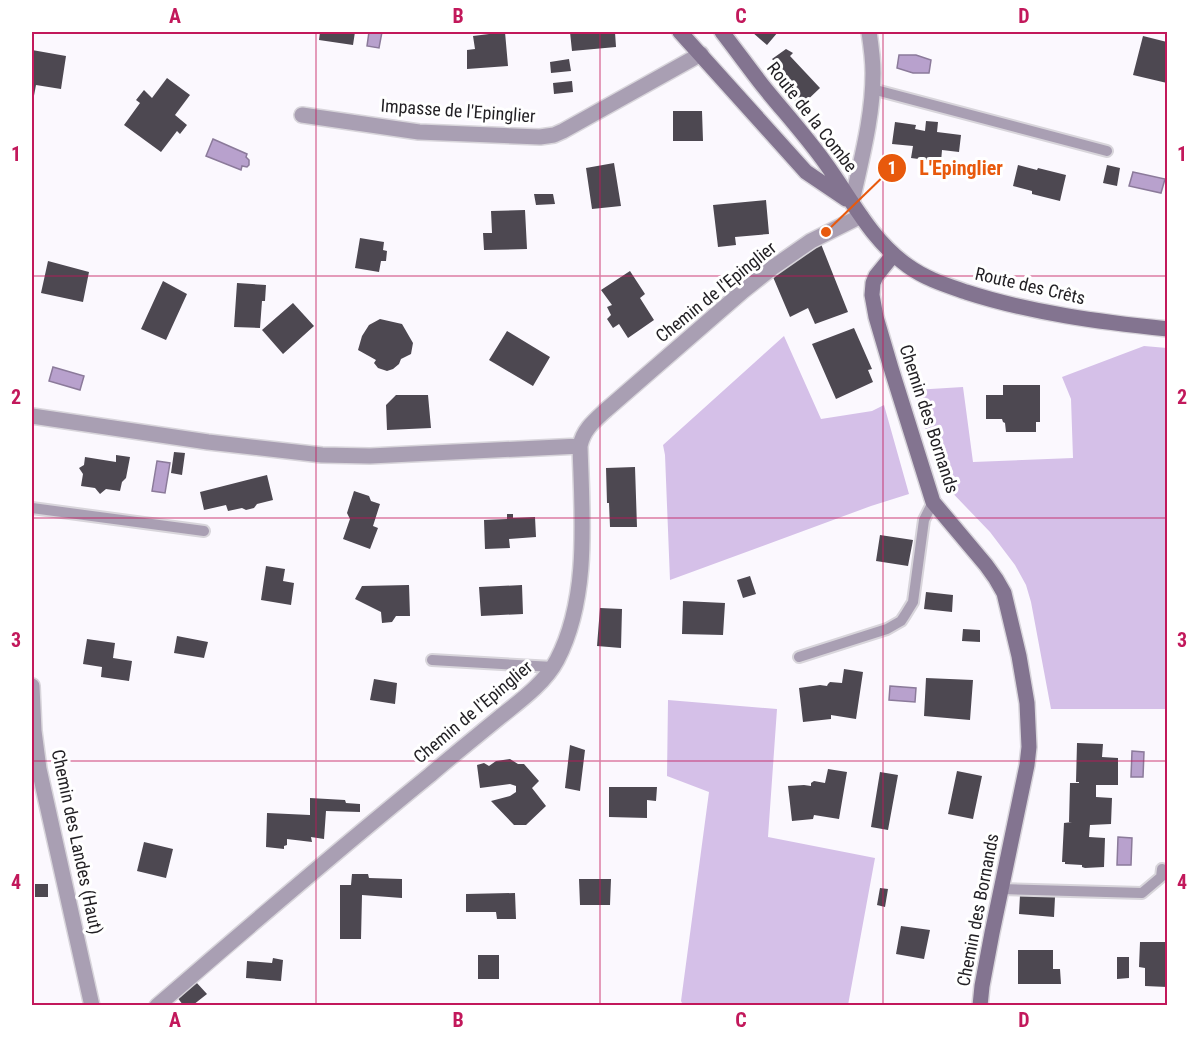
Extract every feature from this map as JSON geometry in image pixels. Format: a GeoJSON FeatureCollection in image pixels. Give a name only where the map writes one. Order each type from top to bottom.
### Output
{"type":"FeatureCollection","features":[{"type":"Feature","properties":{"kind":"street"},"geometry":{"type":"LineString","coordinates":[[680,32],[806,172],[852,202],[868,126],[872,89],[873,73],[869,32]]}},
{"type":"Feature","properties":{"kind":"street","name":"Route de la Combe"},"geometry":{"type":"LineString","coordinates":[[722,32],[826,164],[870,230],[893,255]]}},
{"type":"Feature","properties":{"kind":"street","name":"Impasse de l'Epinglier"},"geometry":{"type":"LineString","coordinates":[[302,115],[419,132],[540,137],[563,131],[701,54]]}},
{"type":"Feature","properties":{"kind":"street","name":"Chemin de l'Epinglier"},"geometry":{"type":"LineString","coordinates":[[157,1005],[339,849],[541,681],[553,667],[563,649],[574,610],[582,554],[580,446],[586,430],[606,410],[772,268],[811,241],[861,216]]}},
{"type":"Feature","properties":{"kind":"street","name":"Route des Crêts"},"geometry":{"type":"LineString","coordinates":[[893,255],[909,267],[947,286],[1002,303],[1085,319],[1167,329]]}},
{"type":"Feature","properties":{"kind":"street","name":"Chemin des Bornands"},"geometry":{"type":"LineString","coordinates":[[893,255],[876,276],[872,295],[891,369],[933,502],[986,565],[1004,593],[1028,703],[1027,765],[1001,888],[980,1005]]}},
{"type":"Feature","properties":{"kind":"street"},"geometry":{"type":"LineString","coordinates":[[32,416],[208,442],[336,455],[370,456],[580,446]]}},
{"type":"Feature","properties":{"kind":"street","name":"Chemin des Landes (Haut)"},"geometry":{"type":"LineString","coordinates":[[32,686],[39,769],[92,1005]]}},
{"type":"Feature","properties":{"kind":"lane"},"geometry":{"type":"LineString","coordinates":[[872,89],[1107,151]]}},
{"type":"Feature","properties":{"kind":"lane"},"geometry":{"type":"LineString","coordinates":[[799,657],[887,629],[901,621],[913,602],[924,519],[933,502]]}},
{"type":"Feature","properties":{"kind":"lane"},"geometry":{"type":"LineString","coordinates":[[32,508],[204,531]]}},
{"type":"Feature","properties":{"kind":"lane"},"geometry":{"type":"LineString","coordinates":[[432,660],[553,667]]}},
{"type":"Feature","properties":{"kind":"lane"},"geometry":{"type":"LineString","coordinates":[[1001,888],[1142,893],[1161,877],[1162,869]]}},
{"type":"Feature","properties":{"kind":"shaded area"},"geometry":{"type":"Polygon","coordinates":[[[369,32],[382,32],[379,48],[367,46],[369,32]]]}},
{"type":"Feature","properties":{"kind":"shaded area"},"geometry":{"type":"Polygon","coordinates":[[[899,55],[916,55],[931,60],[929,73],[913,73],[897,68],[899,55]]]}},
{"type":"Feature","properties":{"kind":"shaded area"},"geometry":{"type":"Polygon","coordinates":[[[213,139],[247,154],[249,165],[242,166],[241,170],[206,156],[213,139]]]}},
{"type":"Feature","properties":{"kind":"shaded area"},"geometry":{"type":"Polygon","coordinates":[[[1133,172],[1165,179],[1161,193],[1129,186],[1133,172]]]}},
{"type":"Feature","properties":{"kind":"shaded area"},"geometry":{"type":"Polygon","coordinates":[[[784,336],[821,419],[872,411],[884,405],[909,494],[670,580],[663,445],[784,336]]]}},
{"type":"Feature","properties":{"kind":"shaded area"},"geometry":{"type":"Polygon","coordinates":[[[1144,346],[1167,348],[1167,709],[1051,709],[1026,585],[1015,565],[990,532],[941,481],[914,390],[963,387],[973,462],[1073,458],[1071,399],[1062,377],[1144,346]]]}},
{"type":"Feature","properties":{"kind":"shaded area"},"geometry":{"type":"Polygon","coordinates":[[[53,367],[84,376],[80,390],[49,381],[53,367]]]}},
{"type":"Feature","properties":{"kind":"shaded area"},"geometry":{"type":"Polygon","coordinates":[[[157,461],[170,463],[165,493],[152,491],[157,461]]]}},
{"type":"Feature","properties":{"kind":"shaded area"},"geometry":{"type":"Polygon","coordinates":[[[890,686],[916,688],[915,702],[889,700],[890,686]]]}},
{"type":"Feature","properties":{"kind":"shaded area"},"geometry":{"type":"Polygon","coordinates":[[[668,700],[777,709],[768,837],[875,858],[848,1005],[683,1005],[681,1001],[709,792],[667,776],[668,700]]]}},
{"type":"Feature","properties":{"kind":"shaded area"},"geometry":{"type":"Polygon","coordinates":[[[1132,751],[1144,752],[1143,777],[1131,777],[1132,751]]]}},
{"type":"Feature","properties":{"kind":"shaded area"},"geometry":{"type":"Polygon","coordinates":[[[1118,837],[1132,838],[1131,865],[1117,865],[1118,837]]]}},
{"type":"Feature","properties":{"kind":"building"},"geometry":{"type":"Polygon","coordinates":[[[320,32],[355,32],[353,45],[319,40],[320,32]]]}},
{"type":"Feature","properties":{"kind":"building"},"geometry":{"type":"Polygon","coordinates":[[[505,32],[508,66],[467,69],[467,50],[475,49],[473,36],[505,32]]]}},
{"type":"Feature","properties":{"kind":"building"},"geometry":{"type":"Polygon","coordinates":[[[570,32],[615,32],[616,47],[572,51],[570,32]]]}},
{"type":"Feature","properties":{"kind":"building"},"geometry":{"type":"Polygon","coordinates":[[[752,32],[778,32],[767,45],[752,32]]]}},
{"type":"Feature","properties":{"kind":"building"},"geometry":{"type":"Polygon","coordinates":[[[1143,36],[1167,42],[1167,83],[1133,75],[1143,36]]]}},
{"type":"Feature","properties":{"kind":"building"},"geometry":{"type":"Polygon","coordinates":[[[786,49],[793,53],[790,56],[820,88],[800,107],[788,92],[795,86],[772,59],[786,49]]]}},
{"type":"Feature","properties":{"kind":"building"},"geometry":{"type":"Polygon","coordinates":[[[32,50],[66,56],[61,89],[36,85],[33,101],[32,101],[32,50]]]}},
{"type":"Feature","properties":{"kind":"building"},"geometry":{"type":"Polygon","coordinates":[[[569,59],[571,71],[551,73],[550,62],[569,59]]]}},
{"type":"Feature","properties":{"kind":"building"},"geometry":{"type":"Polygon","coordinates":[[[167,78],[190,95],[175,115],[187,125],[180,134],[177,131],[161,152],[124,125],[140,103],[136,100],[144,90],[152,98],[167,78]]]}},
{"type":"Feature","properties":{"kind":"building"},"geometry":{"type":"Polygon","coordinates":[[[572,81],[573,92],[554,94],[553,83],[572,81]]]}},
{"type":"Feature","properties":{"kind":"building"},"geometry":{"type":"Polygon","coordinates":[[[673,111],[702,111],[703,141],[673,141],[673,111]]]}},
{"type":"Feature","properties":{"kind":"building"},"geometry":{"type":"Polygon","coordinates":[[[926,121],[938,122],[937,132],[961,135],[959,152],[942,150],[941,162],[911,158],[913,146],[892,144],[895,122],[916,125],[915,129],[925,131],[926,121]]]}},
{"type":"Feature","properties":{"kind":"building"},"geometry":{"type":"Polygon","coordinates":[[[614,163],[621,206],[592,209],[586,168],[614,163]]]}},
{"type":"Feature","properties":{"kind":"building"},"geometry":{"type":"Polygon","coordinates":[[[1018,165],[1066,175],[1060,201],[1032,194],[1032,191],[1013,186],[1018,165]]]}},
{"type":"Feature","properties":{"kind":"building"},"geometry":{"type":"Polygon","coordinates":[[[1107,165],[1120,168],[1117,186],[1103,183],[1107,165]]]}},
{"type":"Feature","properties":{"kind":"building"},"geometry":{"type":"Polygon","coordinates":[[[534,194],[553,194],[555,204],[536,205],[534,194]]]}},
{"type":"Feature","properties":{"kind":"building"},"geometry":{"type":"Polygon","coordinates":[[[766,200],[769,234],[735,237],[736,245],[718,247],[713,205],[766,200]]]}},
{"type":"Feature","properties":{"kind":"building"},"geometry":{"type":"Polygon","coordinates":[[[525,210],[527,249],[484,250],[483,233],[492,233],[491,211],[525,210]]]}},
{"type":"Feature","properties":{"kind":"building"},"geometry":{"type":"Polygon","coordinates":[[[360,238],[384,242],[383,250],[387,251],[386,261],[381,261],[379,272],[355,268],[360,238]]]}},
{"type":"Feature","properties":{"kind":"building"},"geometry":{"type":"Polygon","coordinates":[[[821,244],[848,312],[815,324],[808,308],[790,317],[773,277],[821,244]]]}},
{"type":"Feature","properties":{"kind":"building"},"geometry":{"type":"Polygon","coordinates":[[[48,261],[89,272],[83,302],[41,293],[48,261]]]}},
{"type":"Feature","properties":{"kind":"building"},"geometry":{"type":"Polygon","coordinates":[[[630,271],[645,294],[640,298],[654,320],[628,338],[619,324],[613,328],[607,319],[611,315],[607,307],[612,305],[601,290],[630,271]]]}},
{"type":"Feature","properties":{"kind":"building"},"geometry":{"type":"Polygon","coordinates":[[[163,281],[187,294],[166,340],[141,329],[163,281]]]}},
{"type":"Feature","properties":{"kind":"building"},"geometry":{"type":"Polygon","coordinates":[[[237,283],[266,285],[260,328],[234,327],[237,283]]]}},
{"type":"Feature","properties":{"kind":"building"},"geometry":{"type":"Polygon","coordinates":[[[293,303],[314,326],[283,354],[262,330],[293,303]]]}},
{"type":"Feature","properties":{"kind":"building"},"geometry":{"type":"Polygon","coordinates":[[[380,319],[402,324],[413,343],[411,354],[401,359],[393,369],[387,371],[378,368],[374,363],[376,360],[358,350],[362,336],[369,325],[380,319]]]}},
{"type":"Feature","properties":{"kind":"building"},"geometry":{"type":"Polygon","coordinates":[[[854,328],[872,369],[868,370],[873,382],[836,399],[812,344],[854,328]]]}},
{"type":"Feature","properties":{"kind":"building"},"geometry":{"type":"Polygon","coordinates":[[[507,331],[550,357],[533,386],[489,360],[507,331]]]}},
{"type":"Feature","properties":{"kind":"building"},"geometry":{"type":"Polygon","coordinates":[[[1003,385],[1040,385],[1040,422],[1036,422],[1036,432],[1006,432],[1002,419],[986,419],[986,395],[1003,395],[1003,385]]]}},
{"type":"Feature","properties":{"kind":"building"},"geometry":{"type":"Polygon","coordinates":[[[396,395],[428,395],[431,428],[387,430],[386,405],[396,395]]]}},
{"type":"Feature","properties":{"kind":"building"},"geometry":{"type":"Polygon","coordinates":[[[174,452],[185,453],[182,475],[171,473],[174,452]]]}},
{"type":"Feature","properties":{"kind":"building"},"geometry":{"type":"Polygon","coordinates":[[[116,455],[130,457],[126,478],[122,482],[120,491],[106,489],[100,494],[95,488],[81,486],[83,474],[79,468],[84,465],[85,457],[116,462],[116,455]]]}},
{"type":"Feature","properties":{"kind":"building"},"geometry":{"type":"Polygon","coordinates":[[[635,467],[637,527],[610,527],[606,468],[635,467]]]}},
{"type":"Feature","properties":{"kind":"building"},"geometry":{"type":"Polygon","coordinates":[[[267,475],[273,500],[257,504],[254,508],[246,510],[242,508],[228,511],[226,505],[204,510],[200,492],[267,475]]]}},
{"type":"Feature","properties":{"kind":"building"},"geometry":{"type":"Polygon","coordinates":[[[354,491],[369,496],[371,501],[380,504],[373,526],[378,528],[370,549],[343,539],[350,519],[347,513],[354,491]]]}},
{"type":"Feature","properties":{"kind":"building"},"geometry":{"type":"Polygon","coordinates":[[[507,514],[513,514],[513,518],[535,517],[536,537],[509,539],[510,548],[485,549],[484,520],[507,519],[507,514]]]}},
{"type":"Feature","properties":{"kind":"building"},"geometry":{"type":"Polygon","coordinates":[[[880,535],[913,540],[908,566],[876,561],[880,535]]]}},
{"type":"Feature","properties":{"kind":"building"},"geometry":{"type":"Polygon","coordinates":[[[266,566],[285,569],[283,581],[294,583],[291,605],[261,600],[266,566]]]}},
{"type":"Feature","properties":{"kind":"building"},"geometry":{"type":"Polygon","coordinates":[[[750,576],[756,594],[743,598],[737,580],[750,576]]]}},
{"type":"Feature","properties":{"kind":"building"},"geometry":{"type":"Polygon","coordinates":[[[409,585],[410,616],[396,616],[392,622],[382,623],[381,612],[355,599],[362,586],[409,585]]]}},
{"type":"Feature","properties":{"kind":"building"},"geometry":{"type":"Polygon","coordinates":[[[522,585],[523,614],[481,616],[479,587],[522,585]]]}},
{"type":"Feature","properties":{"kind":"building"},"geometry":{"type":"Polygon","coordinates":[[[926,592],[953,595],[952,612],[924,609],[926,592]]]}},
{"type":"Feature","properties":{"kind":"building"},"geometry":{"type":"Polygon","coordinates":[[[683,601],[725,603],[723,635],[682,634],[683,601]]]}},
{"type":"Feature","properties":{"kind":"building"},"geometry":{"type":"Polygon","coordinates":[[[600,608],[622,609],[621,648],[597,646],[600,608]]]}},
{"type":"Feature","properties":{"kind":"building"},"geometry":{"type":"Polygon","coordinates":[[[963,629],[980,630],[980,642],[962,641],[963,629]]]}},
{"type":"Feature","properties":{"kind":"building"},"geometry":{"type":"Polygon","coordinates":[[[177,636],[208,642],[204,658],[174,653],[177,636]]]}},
{"type":"Feature","properties":{"kind":"building"},"geometry":{"type":"Polygon","coordinates":[[[87,639],[115,643],[113,658],[132,661],[129,681],[101,677],[102,667],[83,664],[87,639]]]}},
{"type":"Feature","properties":{"kind":"building"},"geometry":{"type":"Polygon","coordinates":[[[844,669],[863,672],[856,719],[831,715],[831,719],[803,722],[799,688],[827,686],[830,682],[842,683],[844,669]]]}},
{"type":"Feature","properties":{"kind":"building"},"geometry":{"type":"Polygon","coordinates":[[[926,678],[973,680],[970,720],[924,716],[926,678]]]}},
{"type":"Feature","properties":{"kind":"building"},"geometry":{"type":"Polygon","coordinates":[[[374,679],[397,683],[395,704],[370,700],[374,679]]]}},
{"type":"Feature","properties":{"kind":"building"},"geometry":{"type":"Polygon","coordinates":[[[1077,743],[1103,744],[1102,757],[1118,758],[1118,785],[1096,785],[1096,797],[1112,798],[1111,824],[1090,825],[1089,837],[1105,838],[1104,867],[1085,868],[1082,865],[1062,862],[1064,823],[1072,822],[1069,822],[1070,783],[1079,783],[1076,782],[1077,743]]]}},
{"type":"Feature","properties":{"kind":"building"},"geometry":{"type":"Polygon","coordinates":[[[570,745],[585,750],[580,791],[565,788],[570,745]]]}},
{"type":"Feature","properties":{"kind":"building"},"geometry":{"type":"Polygon","coordinates":[[[510,759],[518,764],[524,764],[539,781],[532,788],[546,806],[526,825],[514,825],[491,801],[510,796],[516,792],[516,786],[510,784],[480,788],[477,765],[484,763],[489,766],[496,761],[510,759]]]}},
{"type":"Feature","properties":{"kind":"building"},"geometry":{"type":"Polygon","coordinates":[[[828,769],[847,772],[839,819],[814,815],[813,819],[792,821],[788,786],[811,786],[814,781],[825,783],[828,769]]]}},
{"type":"Feature","properties":{"kind":"building"},"geometry":{"type":"Polygon","coordinates":[[[957,771],[982,776],[973,819],[948,814],[957,771]]]}},
{"type":"Feature","properties":{"kind":"building"},"geometry":{"type":"Polygon","coordinates":[[[880,772],[898,775],[888,830],[871,827],[880,772]]]}},
{"type":"Feature","properties":{"kind":"building"},"geometry":{"type":"Polygon","coordinates":[[[609,787],[657,787],[656,801],[647,800],[647,818],[609,817],[609,787]]]}},
{"type":"Feature","properties":{"kind":"building"},"geometry":{"type":"Polygon","coordinates":[[[310,798],[345,800],[346,803],[360,804],[360,812],[326,811],[324,839],[311,837],[312,842],[287,839],[284,849],[266,847],[267,813],[310,815],[310,798]]]}},
{"type":"Feature","properties":{"kind":"building"},"geometry":{"type":"Polygon","coordinates":[[[144,842],[173,849],[166,878],[137,871],[144,842]]]}},
{"type":"Feature","properties":{"kind":"building"},"geometry":{"type":"Polygon","coordinates":[[[352,874],[368,874],[369,878],[402,879],[402,898],[362,895],[361,939],[340,939],[340,885],[351,885],[352,874]]]}},
{"type":"Feature","properties":{"kind":"building"},"geometry":{"type":"Polygon","coordinates":[[[579,879],[611,879],[610,905],[580,905],[579,879]]]}},
{"type":"Feature","properties":{"kind":"building"},"geometry":{"type":"Polygon","coordinates":[[[35,884],[48,884],[48,897],[35,897],[35,884]]]}},
{"type":"Feature","properties":{"kind":"building"},"geometry":{"type":"Polygon","coordinates":[[[880,888],[888,889],[885,907],[877,905],[880,888]]]}},
{"type":"Feature","properties":{"kind":"building"},"geometry":{"type":"Polygon","coordinates":[[[515,893],[516,919],[497,919],[496,912],[466,912],[466,894],[515,893]]]}},
{"type":"Feature","properties":{"kind":"building"},"geometry":{"type":"Polygon","coordinates":[[[1020,895],[1055,897],[1054,917],[1019,914],[1020,895]]]}},
{"type":"Feature","properties":{"kind":"building"},"geometry":{"type":"Polygon","coordinates":[[[901,926],[930,930],[924,959],[896,954],[901,926]]]}},
{"type":"Feature","properties":{"kind":"building"},"geometry":{"type":"Polygon","coordinates":[[[1140,942],[1167,942],[1167,987],[1145,986],[1145,968],[1139,967],[1140,942]]]}},
{"type":"Feature","properties":{"kind":"building"},"geometry":{"type":"Polygon","coordinates":[[[1018,950],[1053,950],[1053,969],[1060,969],[1061,984],[1018,984],[1018,950]]]}},
{"type":"Feature","properties":{"kind":"building"},"geometry":{"type":"Polygon","coordinates":[[[478,955],[499,955],[499,979],[478,979],[478,955]]]}},
{"type":"Feature","properties":{"kind":"building"},"geometry":{"type":"Polygon","coordinates":[[[1117,957],[1129,957],[1129,978],[1117,979],[1117,957]]]}},
{"type":"Feature","properties":{"kind":"building"},"geometry":{"type":"Polygon","coordinates":[[[273,958],[283,960],[281,981],[246,978],[247,961],[272,963],[273,958]]]}},
{"type":"Feature","properties":{"kind":"building"},"geometry":{"type":"Polygon","coordinates":[[[196,982],[207,994],[193,1005],[183,1005],[177,997],[196,982]]]}},
{"type":"Feature","properties":{"kind":"place","name":"L'Epinglier"},"geometry":{"type":"Point","coordinates":[826,232]}}]}
